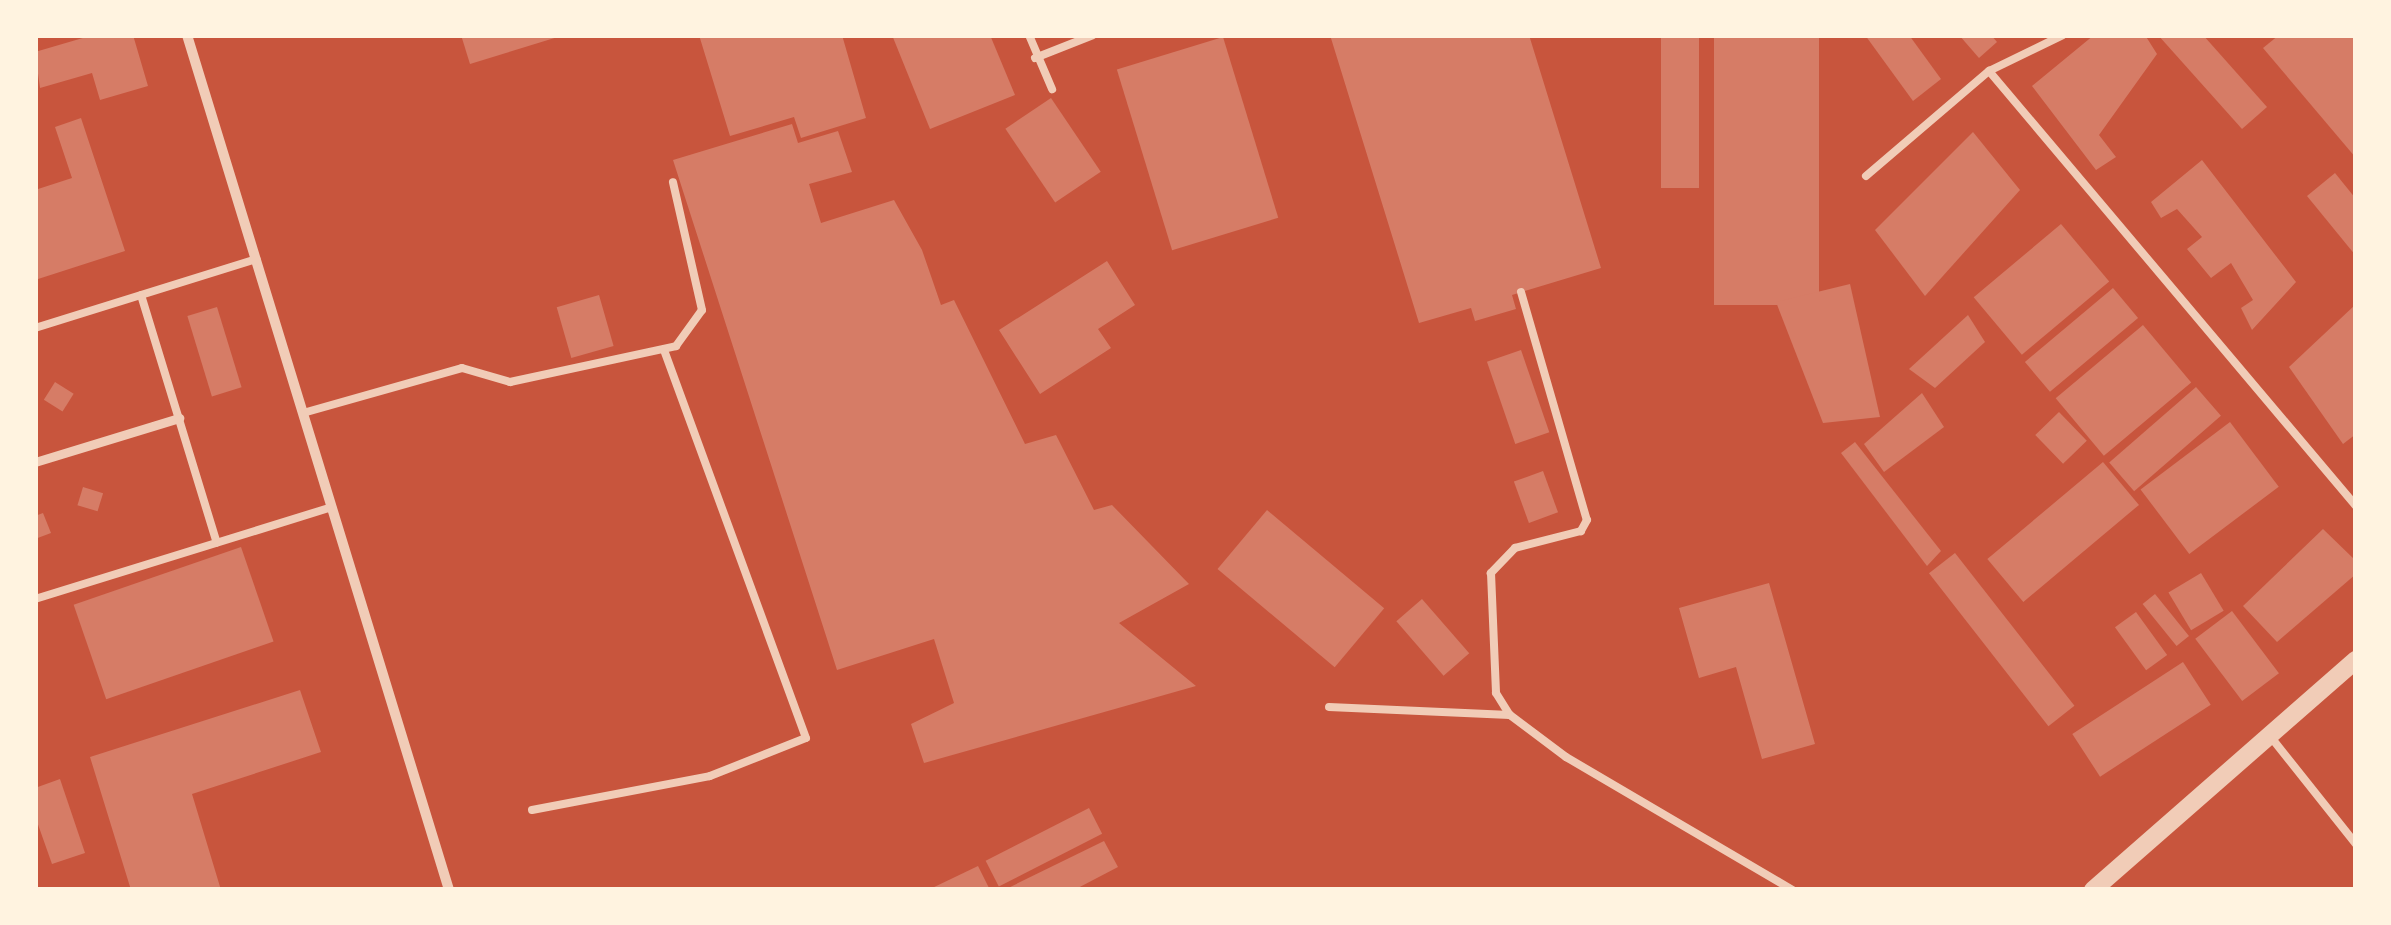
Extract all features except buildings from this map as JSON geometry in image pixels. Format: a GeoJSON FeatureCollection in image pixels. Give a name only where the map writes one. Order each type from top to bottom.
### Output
{"type":"FeatureCollection","features":[{"type":"Feature","properties":{"kind":"street"},"geometry":{"type":"LineString","coordinates":[[188,35],[449,890]]}},
{"type":"Feature","properties":{"kind":"street"},"geometry":{"type":"LineString","coordinates":[[35,462],[179,418]]}},
{"type":"Feature","properties":{"kind":"street"},"geometry":{"type":"LineString","coordinates":[[2093,890],[2356,660]]}},
{"type":"Feature","properties":{"kind":"lane"},"geometry":{"type":"LineString","coordinates":[[1029,35],[1035,58],[1052,89]]}},
{"type":"Feature","properties":{"kind":"lane"},"geometry":{"type":"LineString","coordinates":[[1035,58],[1093,35]]}},
{"type":"Feature","properties":{"kind":"lane"},"geometry":{"type":"LineString","coordinates":[[2025,35],[2029,47]]}},
{"type":"Feature","properties":{"kind":"lane"},"geometry":{"type":"LineString","coordinates":[[1866,176],[1990,71],[2029,47],[2064,35]]}},
{"type":"Feature","properties":{"kind":"lane"},"geometry":{"type":"LineString","coordinates":[[1990,71],[2356,506]]}},
{"type":"Feature","properties":{"kind":"lane"},"geometry":{"type":"LineString","coordinates":[[303,412],[462,368],[510,382],[664,351],[692,331],[702,310],[673,182]]}},
{"type":"Feature","properties":{"kind":"lane"},"geometry":{"type":"LineString","coordinates":[[35,328],[256,259]]}},
{"type":"Feature","properties":{"kind":"lane"},"geometry":{"type":"LineString","coordinates":[[1521,292],[1587,520],[1581,531],[1515,548],[1492,573],[1491,671],[1510,715],[1566,756],[1792,890]]}},
{"type":"Feature","properties":{"kind":"lane"},"geometry":{"type":"LineString","coordinates":[[141,295],[218,543]]}},
{"type":"Feature","properties":{"kind":"lane"},"geometry":{"type":"LineString","coordinates":[[532,810],[710,776],[806,738],[664,351]]}},
{"type":"Feature","properties":{"kind":"lane"},"geometry":{"type":"LineString","coordinates":[[35,599],[332,507]]}},
{"type":"Feature","properties":{"kind":"lane"},"geometry":{"type":"LineString","coordinates":[[1329,706],[1510,715]]}},
{"type":"Feature","properties":{"kind":"lane"},"geometry":{"type":"LineString","coordinates":[[2270,736],[2356,844]]}}]}
